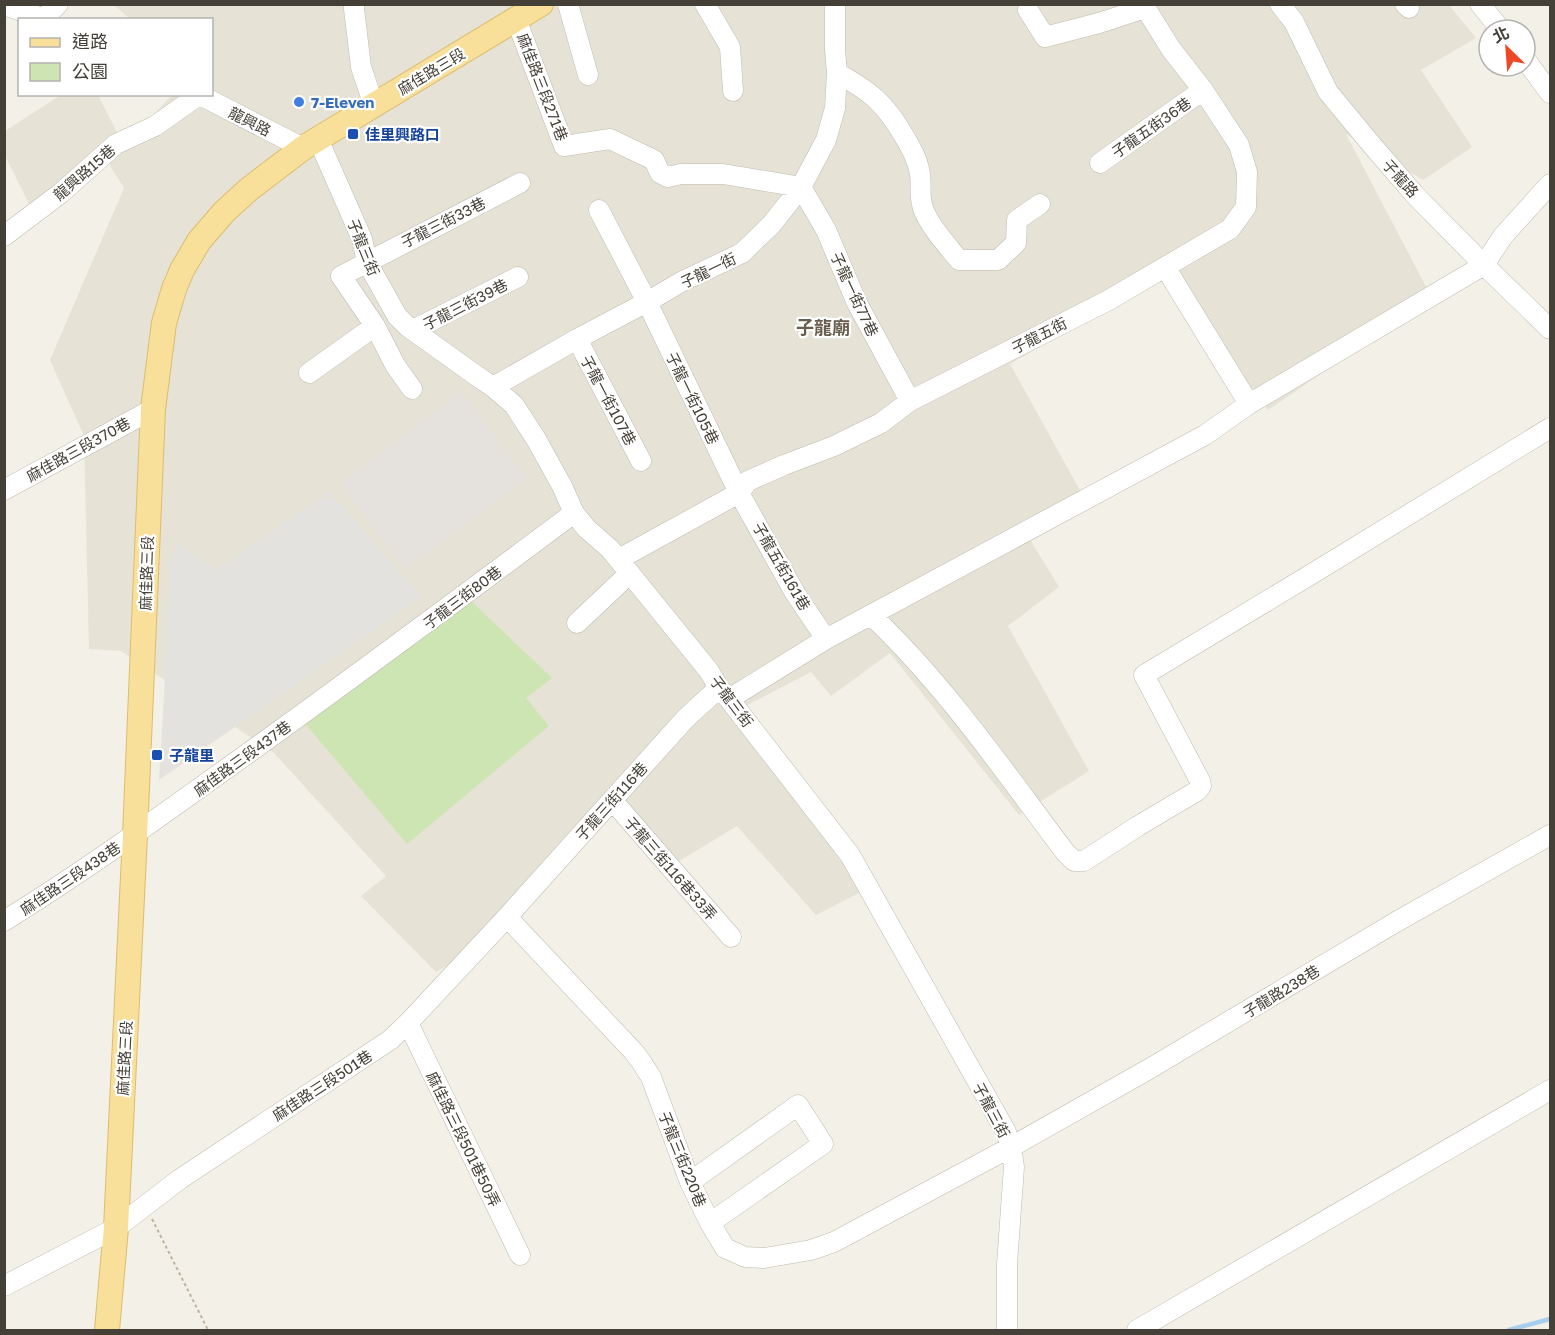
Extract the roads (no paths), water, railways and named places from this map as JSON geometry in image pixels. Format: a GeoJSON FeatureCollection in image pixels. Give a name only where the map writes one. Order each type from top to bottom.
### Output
{"type":"FeatureCollection","features":[{"type":"Feature","properties":{"kind":"main road","name":"麻佳路三段"},"geometry":{"type":"LineString","coordinates":[[107,1330],[116,1228],[153,409],[164,323],[174,289],[191,253],[211,226],[248,190],[310,144],[541,4]]}},
{"type":"Feature","properties":{"kind":"street"},"geometry":{"type":"LineString","coordinates":[[354,4],[361,67],[374,106]]}},
{"type":"Feature","properties":{"kind":"street"},"geometry":{"type":"LineString","coordinates":[[568,4],[588,75]]}},
{"type":"Feature","properties":{"kind":"street"},"geometry":{"type":"LineString","coordinates":[[705,4],[730,47],[733,91]]}},
{"type":"Feature","properties":{"kind":"street","name":"子龍一街"},"geometry":{"type":"LineString","coordinates":[[493,387],[681,282],[742,253],[771,225],[801,187],[826,140],[835,108],[837,74],[835,4]]}},
{"type":"Feature","properties":{"kind":"street","name":"子龍路"},"geometry":{"type":"LineString","coordinates":[[1280,4],[1294,22],[1328,92],[1371,144],[1415,195],[1551,329]]}},
{"type":"Feature","properties":{"kind":"street"},"geometry":{"type":"LineString","coordinates":[[1480,4],[1491,18]]}},
{"type":"Feature","properties":{"kind":"street"},"geometry":{"type":"LineString","coordinates":[[4,5],[50,14]]}},
{"type":"Feature","properties":{"kind":"street"},"geometry":{"type":"LineString","coordinates":[[1028,9],[1045,37],[1099,23],[1144,6]]}},
{"type":"Feature","properties":{"kind":"street","name":"子龍五街"},"geometry":{"type":"LineString","coordinates":[[577,623],[625,566],[739,493],[748,481],[834,446],[881,423],[910,401],[1107,301],[1230,229],[1246,207],[1247,172],[1239,145],[1203,90],[1171,49],[1144,6]]}},
{"type":"Feature","properties":{"kind":"street","name":"麻佳路三段271巷"},"geometry":{"type":"LineString","coordinates":[[516,19],[564,147],[610,139],[654,159],[660,173],[668,177],[681,174],[723,174],[801,187]]}},
{"type":"Feature","properties":{"kind":"street"},"geometry":{"type":"LineString","coordinates":[[837,74],[860,86],[880,102],[892,116],[914,154],[920,176],[919,195],[923,209],[932,226],[959,260],[998,260],[1016,243],[1017,220],[1040,204]]}},
{"type":"Feature","properties":{"kind":"street"},"geometry":{"type":"LineString","coordinates":[[1537,75],[1551,93]]}},
{"type":"Feature","properties":{"kind":"street","name":"子龍五街36巷"},"geometry":{"type":"LineString","coordinates":[[1100,163],[1203,90]]}},
{"type":"Feature","properties":{"kind":"street","name":"龍興路15巷"},"geometry":{"type":"LineString","coordinates":[[4,236],[61,193],[116,144],[154,126],[197,96]]}},
{"type":"Feature","properties":{"kind":"street","name":"龍興路"},"geometry":{"type":"LineString","coordinates":[[200,96],[310,144]]}},
{"type":"Feature","properties":{"kind":"street","name":"子龍三街"},"geometry":{"type":"LineString","coordinates":[[310,144],[362,239],[368,262],[397,316],[412,330],[493,387],[514,405],[525,420],[562,486],[574,513],[625,566],[850,855],[1006,1132],[1011,1147],[1014,1167],[1008,1264],[1007,1330]]}},
{"type":"Feature","properties":{"kind":"street","name":"子龍三街33巷"},"geometry":{"type":"LineString","coordinates":[[375,326],[341,276],[520,183]]}},
{"type":"Feature","properties":{"kind":"street"},"geometry":{"type":"LineString","coordinates":[[1484,265],[1503,236],[1551,184]]}},
{"type":"Feature","properties":{"kind":"street","name":"子龍一街77巷"},"geometry":{"type":"LineString","coordinates":[[801,187],[826,230],[857,303],[910,401]]}},
{"type":"Feature","properties":{"kind":"street","name":"子龍一街105巷"},"geometry":{"type":"LineString","coordinates":[[599,210],[647,302],[739,493]]}},
{"type":"Feature","properties":{"kind":"street","name":"子龍三街116巷"},"geometry":{"type":"LineString","coordinates":[[507,916],[686,718],[724,693],[1205,435],[1249,404],[1484,265]]}},
{"type":"Feature","properties":{"kind":"street"},"geometry":{"type":"LineString","coordinates":[[1165,267],[1249,404]]}},
{"type":"Feature","properties":{"kind":"street","name":"子龍三街39巷"},"geometry":{"type":"LineString","coordinates":[[412,330],[518,277]]}},
{"type":"Feature","properties":{"kind":"street"},"geometry":{"type":"LineString","coordinates":[[309,373],[375,326],[395,365],[412,389]]}},
{"type":"Feature","properties":{"kind":"street","name":"子龍一街107巷"},"geometry":{"type":"LineString","coordinates":[[577,339],[641,461]]}},
{"type":"Feature","properties":{"kind":"street","name":"麻佳路三段370巷"},"geometry":{"type":"LineString","coordinates":[[4,490],[153,409]]}},
{"type":"Feature","properties":{"kind":"street"},"geometry":{"type":"LineString","coordinates":[[871,615],[941,689],[1065,852],[1074,861],[1084,861],[1197,791],[1201,786],[1144,675],[1551,428]]}},
{"type":"Feature","properties":{"kind":"street","name":"子龍五街161巷"},"geometry":{"type":"LineString","coordinates":[[739,493],[795,593],[826,639]]}},
{"type":"Feature","properties":{"kind":"street","name":"子龍三街80巷"},"geometry":{"type":"LineString","coordinates":[[350,680],[574,513]]}},
{"type":"Feature","properties":{"kind":"street","name":"麻佳路三段437巷"},"geometry":{"type":"LineString","coordinates":[[135,835],[350,680]]}},
{"type":"Feature","properties":{"kind":"street","name":"子龍三街116巷33弄"},"geometry":{"type":"LineString","coordinates":[[612,800],[731,937]]}},
{"type":"Feature","properties":{"kind":"street","name":"麻佳路三段438巷"},"geometry":{"type":"LineString","coordinates":[[4,921],[57,889],[135,835]]}},
{"type":"Feature","properties":{"kind":"street","name":"子龍路238巷"},"geometry":{"type":"LineString","coordinates":[[1011,1147],[1149,1069],[1396,922],[1551,835]]}},
{"type":"Feature","properties":{"kind":"street","name":"子龍三街220巷"},"geometry":{"type":"LineString","coordinates":[[507,916],[640,1060],[655,1086],[690,1182],[725,1248],[745,1257],[764,1258],[811,1250],[834,1242],[1011,1147]]}},
{"type":"Feature","properties":{"kind":"street","name":"麻佳路三段501巷"},"geometry":{"type":"LineString","coordinates":[[4,1286],[116,1228],[180,1179],[390,1040],[507,916]]}},
{"type":"Feature","properties":{"kind":"street","name":"麻佳路三段501巷50弄"},"geometry":{"type":"LineString","coordinates":[[408,1023],[520,1255]]}},
{"type":"Feature","properties":{"kind":"street"},"geometry":{"type":"LineString","coordinates":[[1137,1330],[1551,1090]]}},
{"type":"Feature","properties":{"kind":"street"},"geometry":{"type":"LineString","coordinates":[[690,1182],[798,1105],[823,1144],[710,1223]]}},
{"type":"Feature","properties":{"kind":"waterway"},"geometry":{"type":"LineString","coordinates":[[1509,1330],[1550,1319]]}},
{"type":"Feature","properties":{"kind":"place","name":"7-Eleven"},"geometry":{"type":"Point","coordinates":[299,102]}},
{"type":"Feature","properties":{"kind":"place","name":"佳里興路口"},"geometry":{"type":"Point","coordinates":[353,134]}},
{"type":"Feature","properties":{"kind":"place","name":"子龍里"},"geometry":{"type":"Point","coordinates":[157,755]}},
{"type":"Feature","properties":{"kind":"district","name":"子龍廟"},"geometry":{"type":"Point","coordinates":[823,327]}}]}
